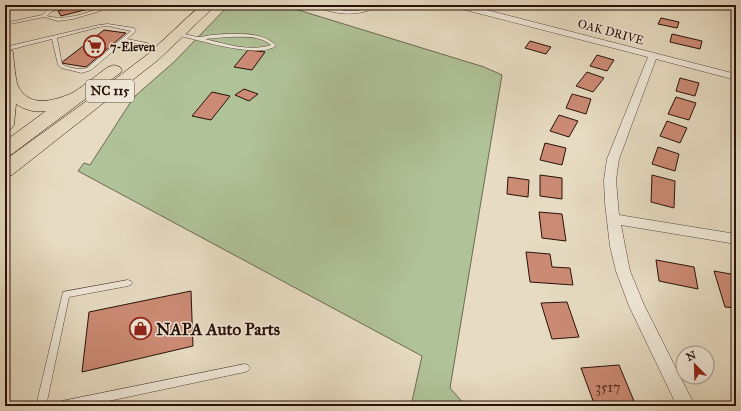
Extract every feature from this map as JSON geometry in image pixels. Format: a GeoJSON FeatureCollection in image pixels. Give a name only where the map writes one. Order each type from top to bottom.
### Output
{"type":"FeatureCollection","features":[{"type":"Feature","properties":{"kind":"main road","name":"NC 115"},"geometry":{"type":"LineString","coordinates":[[5,150],[89,89],[155,37],[190,5]]}},
{"type":"Feature","properties":{"kind":"main road","name":"NC 115"},"geometry":{"type":"LineString","coordinates":[[5,170],[141,67],[209,5]]}},
{"type":"Feature","properties":{"kind":"main road"},"geometry":{"type":"LineString","coordinates":[[5,51],[10,86],[5,125]]}},
{"type":"Feature","properties":{"kind":"main road"},"geometry":{"type":"LineString","coordinates":[[10,86],[21,99],[29,105],[38,106],[64,101],[89,89]]}},
{"type":"Feature","properties":{"kind":"street","name":"OAK DRIVE"},"geometry":{"type":"LineString","coordinates":[[457,5],[736,77]]}},
{"type":"Feature","properties":{"kind":"street"},"geometry":{"type":"LineString","coordinates":[[654,56],[613,159],[610,180],[617,246],[623,271],[637,306],[686,406]]}},
{"type":"Feature","properties":{"kind":"street"},"geometry":{"type":"LineString","coordinates":[[614,219],[736,239]]}},
{"type":"Feature","properties":{"kind":"lane"},"geometry":{"type":"LineString","coordinates":[[44,16],[49,11],[67,5]]}},
{"type":"Feature","properties":{"kind":"lane"},"geometry":{"type":"LineString","coordinates":[[5,24],[44,16],[53,19],[63,19],[98,11],[106,5]]}},
{"type":"Feature","properties":{"kind":"lane"},"geometry":{"type":"LineString","coordinates":[[316,5],[339,12],[358,13],[376,5]]}},
{"type":"Feature","properties":{"kind":"lane"},"geometry":{"type":"LineString","coordinates":[[5,51],[54,37],[108,25],[132,29],[134,32],[89,69],[82,71],[63,67],[60,64],[54,37]]}},
{"type":"Feature","properties":{"kind":"lane"},"geometry":{"type":"LineString","coordinates":[[178,34],[241,47],[264,49],[274,46],[269,40],[256,37],[222,35],[200,38]]}},
{"type":"Feature","properties":{"kind":"lane"},"geometry":{"type":"LineString","coordinates":[[124,40],[155,37]]}},
{"type":"Feature","properties":{"kind":"lane"},"geometry":{"type":"LineString","coordinates":[[42,406],[66,294],[128,282]]}},
{"type":"Feature","properties":{"kind":"lane"},"geometry":{"type":"LineString","coordinates":[[62,406],[245,368]]}},
{"type":"Feature","properties":{"kind":"green space"},"geometry":{"type":"Polygon","coordinates":[[[229,5],[282,5],[484,67],[502,75],[450,388],[466,406],[411,406],[422,356],[78,171],[84,163],[90,165],[134,97],[174,62],[229,5]]]}},
{"type":"Feature","properties":{"kind":"building"},"geometry":{"type":"Polygon","coordinates":[[[82,5],[95,5],[96,7],[61,16],[58,11],[82,5]]]}},
{"type":"Feature","properties":{"kind":"building"},"geometry":{"type":"Polygon","coordinates":[[[661,18],[679,22],[677,28],[658,24],[661,18]]]}},
{"type":"Feature","properties":{"kind":"building"},"geometry":{"type":"Polygon","coordinates":[[[104,30],[126,33],[86,67],[61,63],[104,30]]]}},
{"type":"Feature","properties":{"kind":"building"},"geometry":{"type":"Polygon","coordinates":[[[672,34],[702,41],[700,49],[670,42],[672,34]]]}},
{"type":"Feature","properties":{"kind":"building"},"geometry":{"type":"Polygon","coordinates":[[[530,41],[551,47],[546,54],[525,48],[530,41]]]}},
{"type":"Feature","properties":{"kind":"building"},"geometry":{"type":"Polygon","coordinates":[[[248,50],[265,52],[252,70],[234,67],[248,50]]]}},
{"type":"Feature","properties":{"kind":"building"},"geometry":{"type":"Polygon","coordinates":[[[597,55],[614,60],[607,71],[590,66],[597,55]]]}},
{"type":"Feature","properties":{"kind":"building"},"geometry":{"type":"Polygon","coordinates":[[[587,72],[604,78],[593,92],[576,86],[587,72]]]}},
{"type":"Feature","properties":{"kind":"building"},"geometry":{"type":"Polygon","coordinates":[[[680,78],[699,83],[695,96],[676,91],[680,78]]]}},
{"type":"Feature","properties":{"kind":"building"},"geometry":{"type":"Polygon","coordinates":[[[244,89],[258,94],[249,101],[235,95],[244,89]]]}},
{"type":"Feature","properties":{"kind":"building"},"geometry":{"type":"Polygon","coordinates":[[[212,92],[230,96],[211,120],[192,116],[212,92]]]}},
{"type":"Feature","properties":{"kind":"building"},"geometry":{"type":"Polygon","coordinates":[[[572,94],[591,99],[586,114],[566,108],[572,94]]]}},
{"type":"Feature","properties":{"kind":"building"},"geometry":{"type":"Polygon","coordinates":[[[676,97],[696,103],[689,120],[668,114],[676,97]]]}},
{"type":"Feature","properties":{"kind":"building"},"geometry":{"type":"Polygon","coordinates":[[[559,115],[578,121],[569,137],[550,131],[559,115]]]}},
{"type":"Feature","properties":{"kind":"building"},"geometry":{"type":"Polygon","coordinates":[[[667,121],[687,128],[680,143],[660,136],[667,121]]]}},
{"type":"Feature","properties":{"kind":"building"},"geometry":{"type":"Polygon","coordinates":[[[545,143],[566,148],[562,165],[540,160],[545,143]]]}},
{"type":"Feature","properties":{"kind":"building"},"geometry":{"type":"Polygon","coordinates":[[[658,147],[679,154],[675,171],[652,164],[658,147]]]}},
{"type":"Feature","properties":{"kind":"building"},"geometry":{"type":"Polygon","coordinates":[[[540,175],[562,178],[562,199],[540,196],[540,175]]]}},
{"type":"Feature","properties":{"kind":"building"},"geometry":{"type":"Polygon","coordinates":[[[652,175],[675,181],[674,208],[651,202],[652,175]]]}},
{"type":"Feature","properties":{"kind":"building"},"geometry":{"type":"Polygon","coordinates":[[[508,177],[529,180],[528,197],[507,194],[508,177]]]}},
{"type":"Feature","properties":{"kind":"building"},"geometry":{"type":"Polygon","coordinates":[[[539,212],[562,214],[566,241],[542,238],[539,212]]]}},
{"type":"Feature","properties":{"kind":"building"},"geometry":{"type":"Polygon","coordinates":[[[526,252],[550,254],[552,267],[570,268],[573,285],[530,282],[526,252]]]}},
{"type":"Feature","properties":{"kind":"building"},"geometry":{"type":"Polygon","coordinates":[[[656,260],[694,267],[698,289],[659,281],[656,260]]]}},
{"type":"Feature","properties":{"kind":"building"},"geometry":{"type":"Polygon","coordinates":[[[714,271],[736,275],[736,308],[725,307],[714,271]]]}},
{"type":"Feature","properties":{"kind":"building","name":"NAPA Auto Parts"},"geometry":{"type":"Polygon","coordinates":[[[191,291],[193,346],[82,372],[89,312],[191,291]]]}},
{"type":"Feature","properties":{"kind":"building"},"geometry":{"type":"Polygon","coordinates":[[[567,302],[579,337],[552,339],[541,303],[567,302]]]}},
{"type":"Feature","properties":{"kind":"building"},"geometry":{"type":"Polygon","coordinates":[[[619,365],[636,406],[595,406],[581,368],[619,365]]]}},
{"type":"Feature","properties":{"kind":"place","name":"7-Eleven"},"geometry":{"type":"Point","coordinates":[94,47]}},
{"type":"Feature","properties":{"kind":"place","name":"NAPA Auto Parts"},"geometry":{"type":"Point","coordinates":[140,329]}}]}
